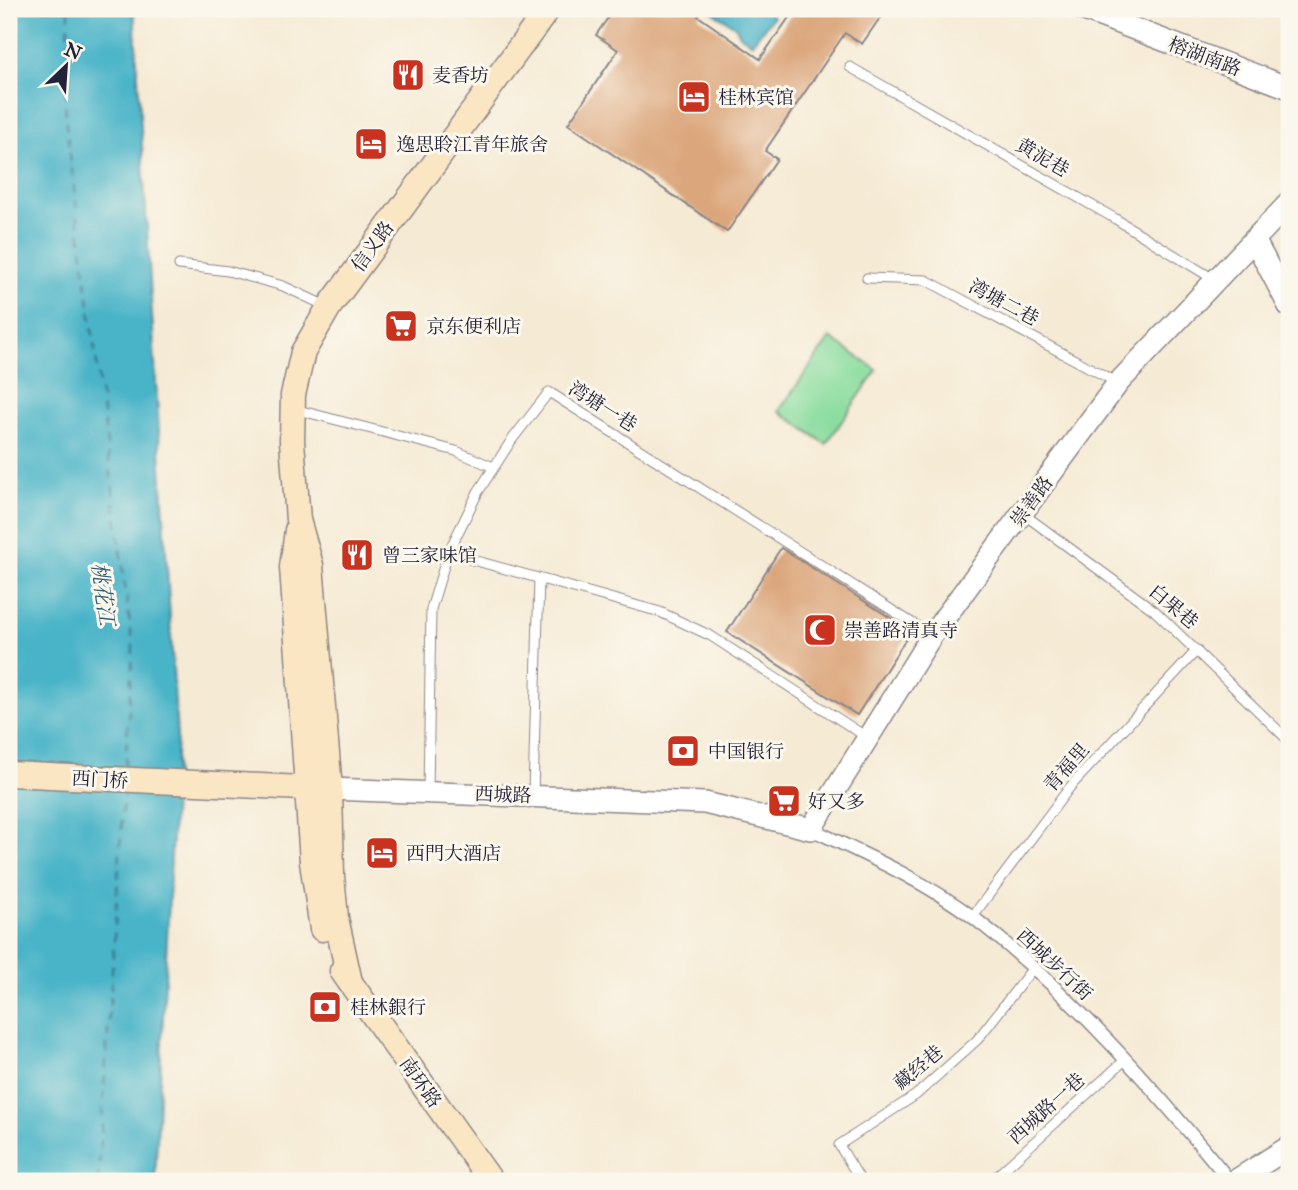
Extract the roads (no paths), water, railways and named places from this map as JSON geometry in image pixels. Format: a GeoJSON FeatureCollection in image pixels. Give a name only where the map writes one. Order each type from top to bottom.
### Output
{"type":"FeatureCollection","features":[{"type":"Feature","properties":{"kind":"main road","name":"信义路"},"geometry":{"type":"LineString","coordinates":[[319,789],[292,567],[298,520],[292,409],[303,352],[329,307],[548,9]]}},
{"type":"Feature","properties":{"kind":"main road","name":"西门桥"},"geometry":{"type":"LineString","coordinates":[[9,775],[192,784]]}},
{"type":"Feature","properties":{"kind":"main road","name":"西城路"},"geometry":{"type":"LineString","coordinates":[[192,784],[319,789]]}},
{"type":"Feature","properties":{"kind":"main road","name":"南环路"},"geometry":{"type":"LineString","coordinates":[[319,789],[336,918],[350,982],[491,1181]]}},
{"type":"Feature","properties":{"kind":"street","name":"榕湖南路"},"geometry":{"type":"LineString","coordinates":[[1082,9],[1289,89]]}},
{"type":"Feature","properties":{"kind":"street","name":"崇善路"},"geometry":{"type":"LineString","coordinates":[[811,829],[932,635],[1118,383],[1289,203]]}},
{"type":"Feature","properties":{"kind":"street"},"geometry":{"type":"LineString","coordinates":[[1255,241],[1289,306]]}},
{"type":"Feature","properties":{"kind":"street","name":"西城路"},"geometry":{"type":"LineString","coordinates":[[319,789],[705,803],[811,829]]}},
{"type":"Feature","properties":{"kind":"street","name":"西城步行街"},"geometry":{"type":"LineString","coordinates":[[811,829],[898,871],[972,917],[1033,968],[1125,1060],[1230,1181]]}},
{"type":"Feature","properties":{"kind":"street"},"geometry":{"type":"LineString","coordinates":[[1235,1181],[1289,1147]]}},
{"type":"Feature","properties":{"kind":"lane","name":"黄泥巷"},"geometry":{"type":"LineString","coordinates":[[850,67],[1114,218],[1216,281]]}},
{"type":"Feature","properties":{"kind":"lane"},"geometry":{"type":"LineString","coordinates":[[179,265],[228,271],[283,286],[329,307]]}},
{"type":"Feature","properties":{"kind":"lane","name":"湾塘二巷"},"geometry":{"type":"LineString","coordinates":[[867,278],[926,280],[1118,383]]}},
{"type":"Feature","properties":{"kind":"lane","name":"湾塘一巷"},"geometry":{"type":"LineString","coordinates":[[428,792],[431,609],[448,553],[493,467],[549,393],[932,635]]}},
{"type":"Feature","properties":{"kind":"lane"},"geometry":{"type":"LineString","coordinates":[[292,409],[456,451],[493,467]]}},
{"type":"Feature","properties":{"kind":"lane","name":"白果巷"},"geometry":{"type":"LineString","coordinates":[[1022,513],[1155,611],[1289,741]]}},
{"type":"Feature","properties":{"kind":"lane"},"geometry":{"type":"LineString","coordinates":[[448,553],[660,612],[711,636],[868,738]]}},
{"type":"Feature","properties":{"kind":"lane"},"geometry":{"type":"LineString","coordinates":[[533,795],[539,579]]}},
{"type":"Feature","properties":{"kind":"lane","name":"青福里"},"geometry":{"type":"LineString","coordinates":[[972,917],[1070,787],[1197,650]]}},
{"type":"Feature","properties":{"kind":"lane","name":"藏经巷"},"geometry":{"type":"LineString","coordinates":[[861,1181],[839,1145],[916,1095],[977,1040],[1033,968]]}},
{"type":"Feature","properties":{"kind":"lane","name":"西城路一巷"},"geometry":{"type":"LineString","coordinates":[[991,1181],[1125,1060]]}},
{"type":"Feature","properties":{"kind":"water","name":"桃花江"},"geometry":{"type":"Polygon","coordinates":[[[9,9],[134,9],[177,737],[155,1181],[9,1181],[9,9]]]}},
{"type":"Feature","properties":{"kind":"water"},"geometry":{"type":"Polygon","coordinates":[[[708,9],[766,9],[773,17],[752,43],[741,36],[735,26],[708,9]]]}},
{"type":"Feature","properties":{"kind":"place","name":"麦香坊"},"geometry":{"type":"Point","coordinates":[408,75]}},
{"type":"Feature","properties":{"kind":"place","name":"桂林宾馆"},"geometry":{"type":"Point","coordinates":[694,97]}},
{"type":"Feature","properties":{"kind":"place","name":"逸思聆江青年旅舍"},"geometry":{"type":"Point","coordinates":[371,144]}},
{"type":"Feature","properties":{"kind":"place","name":"京东便利店"},"geometry":{"type":"Point","coordinates":[401,326]}},
{"type":"Feature","properties":{"kind":"place","name":"曾三家味馆"},"geometry":{"type":"Point","coordinates":[357,555]}},
{"type":"Feature","properties":{"kind":"place","name":"崇善路清真寺"},"geometry":{"type":"Point","coordinates":[820,630]}},
{"type":"Feature","properties":{"kind":"place","name":"中国银行"},"geometry":{"type":"Point","coordinates":[683,751]}},
{"type":"Feature","properties":{"kind":"place","name":"好又多"},"geometry":{"type":"Point","coordinates":[784,801]}},
{"type":"Feature","properties":{"kind":"place","name":"西門大酒店"},"geometry":{"type":"Point","coordinates":[382,853]}},
{"type":"Feature","properties":{"kind":"place","name":"桂林銀行"},"geometry":{"type":"Point","coordinates":[325,1007]}}]}
